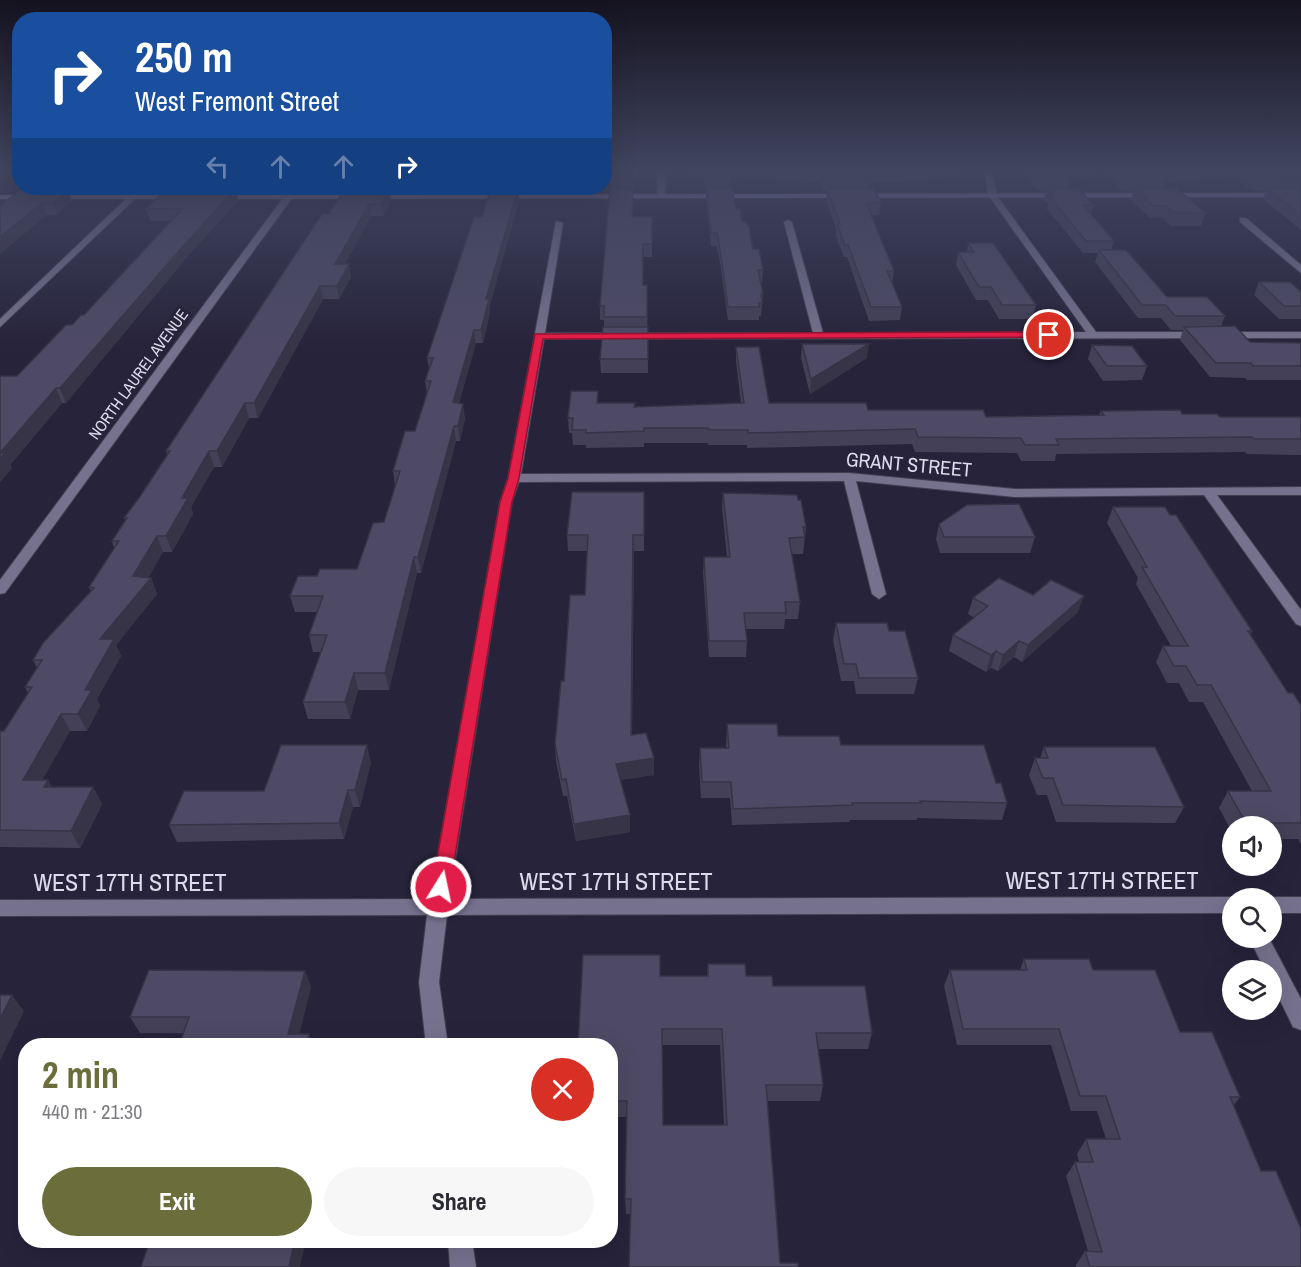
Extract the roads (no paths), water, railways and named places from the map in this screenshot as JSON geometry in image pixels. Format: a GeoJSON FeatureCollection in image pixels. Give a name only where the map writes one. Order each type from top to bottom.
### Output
{"type":"FeatureCollection","features":[{"type":"Feature","properties":{"kind":"street"},"geometry":{"type":"LineString","coordinates":[[0,324],[98,230]]}},
{"type":"Feature","properties":{"kind":"street","name":"NORTH LAUREL AVENUE"},"geometry":{"type":"LineString","coordinates":[[0,590],[264,230]]}},
{"type":"Feature","properties":{"kind":"street"},"geometry":{"type":"LineString","coordinates":[[436,1038],[429,982],[438,907],[506,502],[514,478],[557,230]]}},
{"type":"Feature","properties":{"kind":"street"},"geometry":{"type":"LineString","coordinates":[[790,230],[819,335]]}},
{"type":"Feature","properties":{"kind":"street"},"geometry":{"type":"LineString","coordinates":[[1017,230],[1092,334]]}},
{"type":"Feature","properties":{"kind":"street"},"geometry":{"type":"LineString","coordinates":[[1255,230],[1301,270]]}},
{"type":"Feature","properties":{"kind":"street"},"geometry":{"type":"LineString","coordinates":[[538,336],[1301,335]]}},
{"type":"Feature","properties":{"kind":"street"},"geometry":{"type":"LineString","coordinates":[[849,477],[879,594]]}},
{"type":"Feature","properties":{"kind":"street","name":"GRANT STREET"},"geometry":{"type":"LineString","coordinates":[[514,478],[849,477],[1015,493],[1301,491]]}},
{"type":"Feature","properties":{"kind":"street"},"geometry":{"type":"LineString","coordinates":[[1208,492],[1301,621]]}},
{"type":"Feature","properties":{"kind":"street","name":"WEST 17TH STREET"},"geometry":{"type":"LineString","coordinates":[[0,908],[1222,905]]}},
{"type":"Feature","properties":{"kind":"street"},"geometry":{"type":"LineString","coordinates":[[1282,905],[1301,905]]}},
{"type":"Feature","properties":{"kind":"street"},"geometry":{"type":"LineString","coordinates":[[1265,948],[1301,1020]]}},
{"type":"Feature","properties":{"kind":"street"},"geometry":{"type":"LineString","coordinates":[[461,1248],[463,1267]]}}]}
